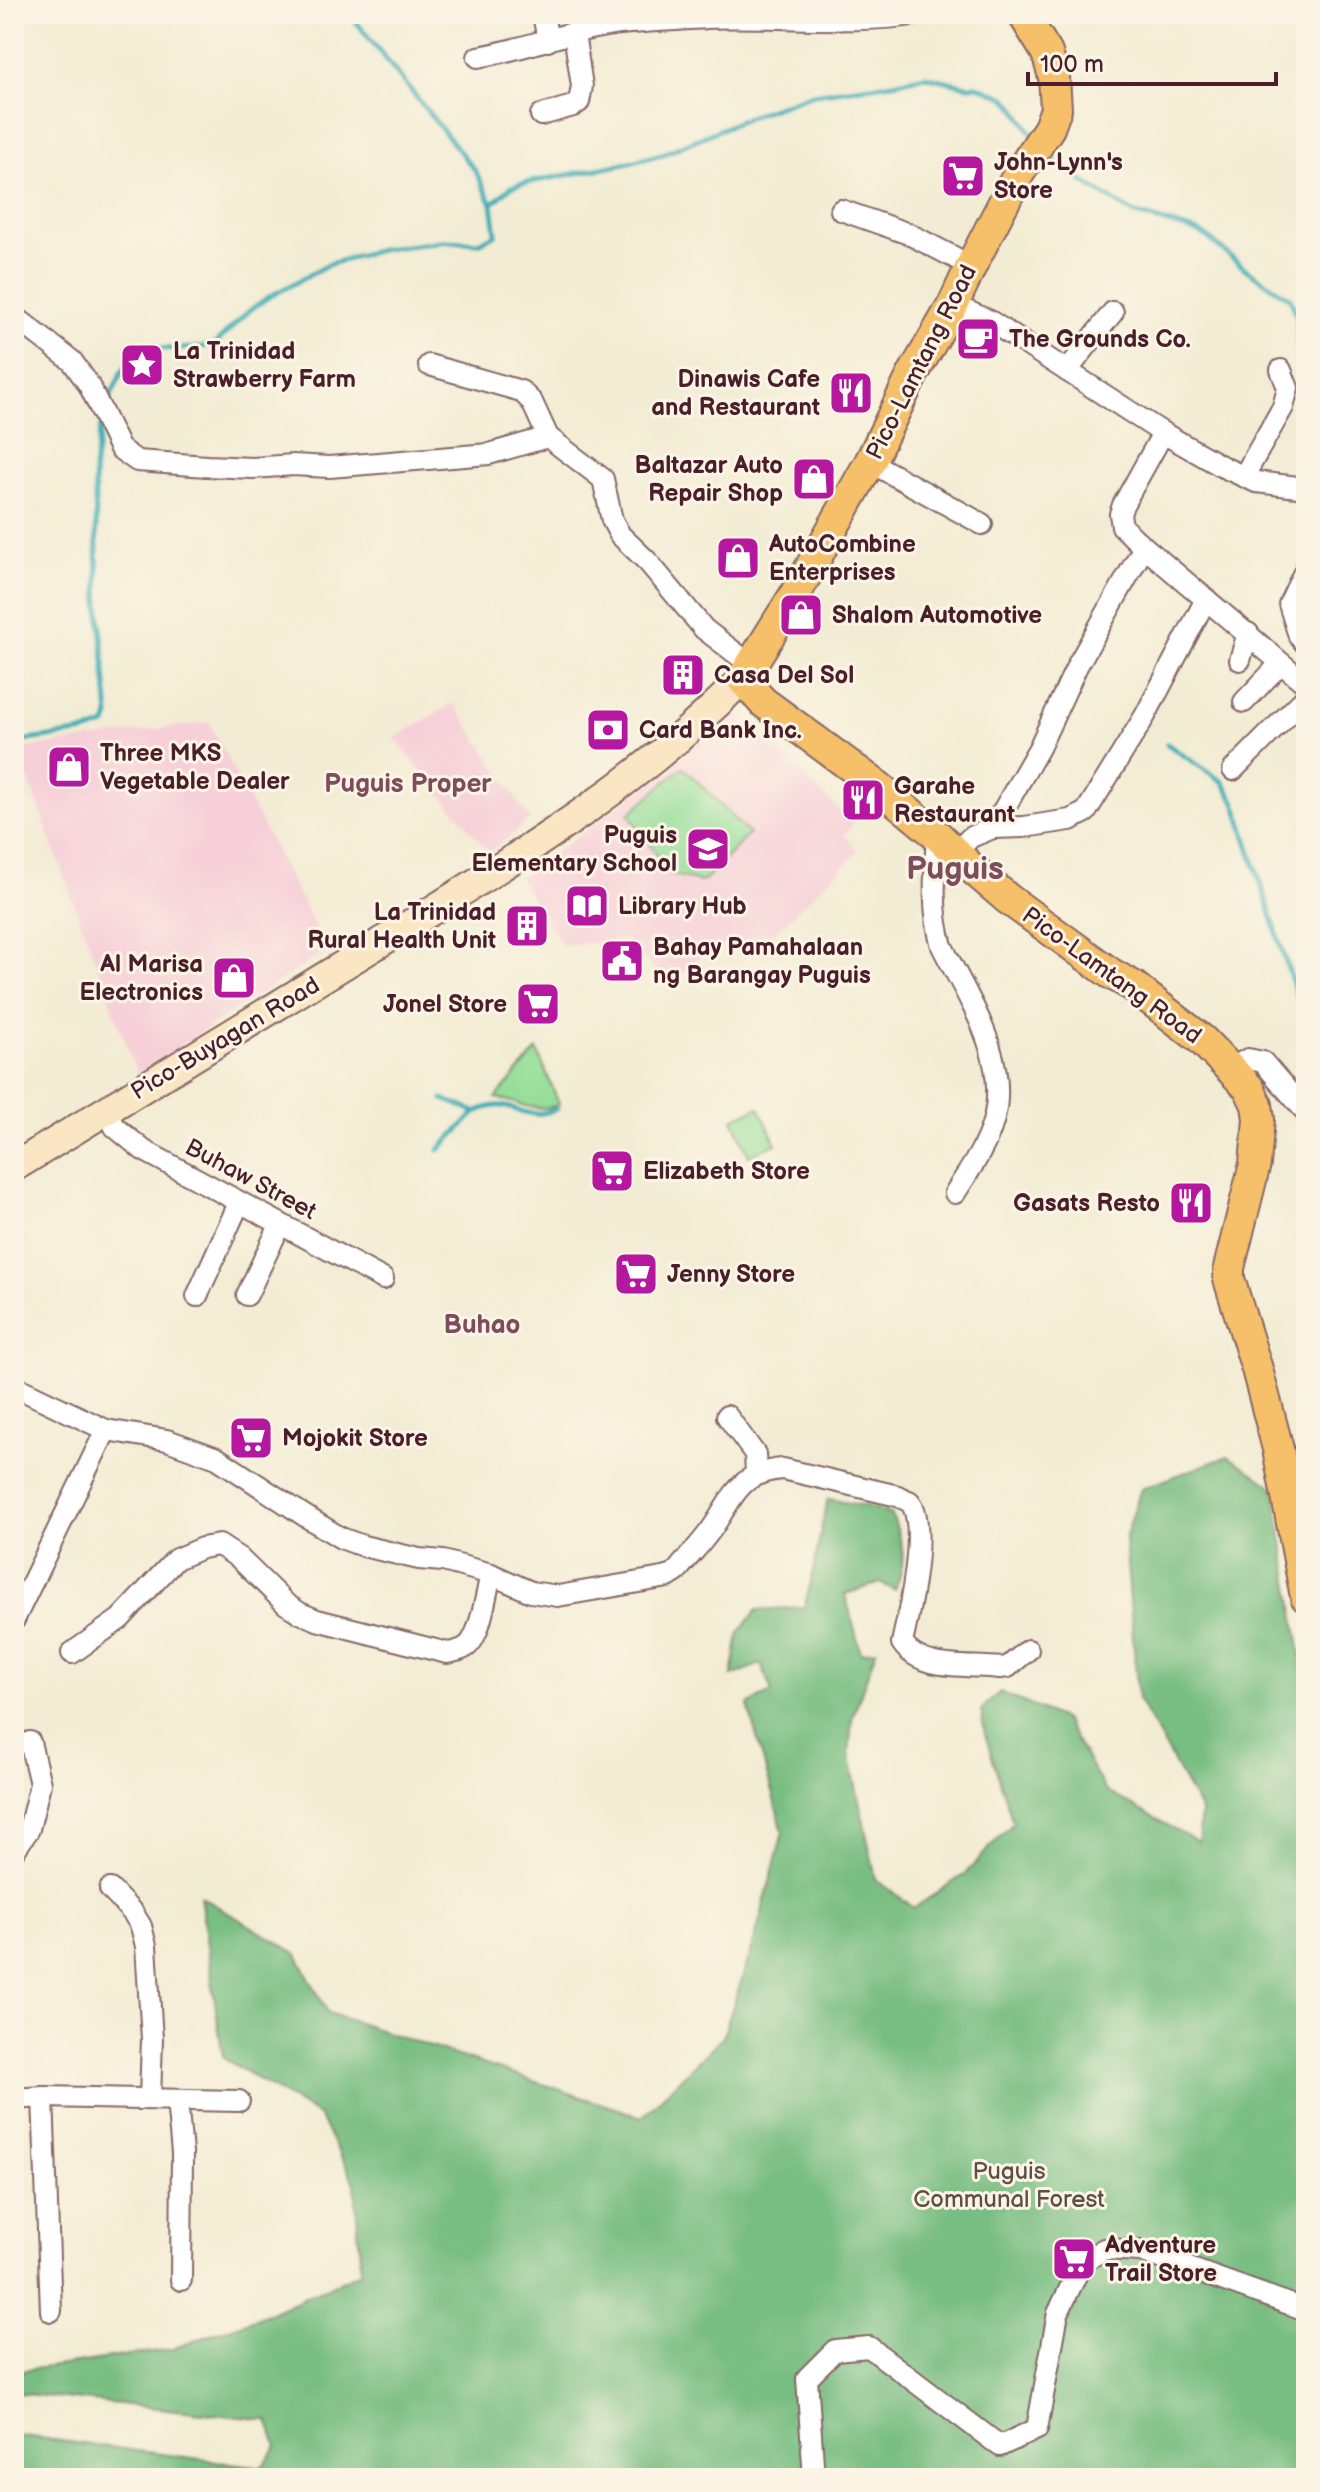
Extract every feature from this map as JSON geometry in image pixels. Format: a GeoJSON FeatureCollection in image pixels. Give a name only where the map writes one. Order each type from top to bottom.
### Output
{"type":"FeatureCollection","features":[{"type":"Feature","properties":{"kind":"main road","name":"Pico-Lamtang Road"},"geometry":{"type":"LineString","coordinates":[[1023,14],[1047,53],[1054,77],[1056,109],[1049,128],[1031,153],[953,305],[913,374],[870,462],[747,672],[753,694],[879,787],[1041,924],[1154,1002],[1202,1040],[1249,1088],[1259,1119],[1255,1164],[1229,1268],[1229,1279],[1278,1449],[1306,1597]]}},
{"type":"Feature","properties":{"kind":"main road","name":"Pico-Buyagan Road"},"geometry":{"type":"LineString","coordinates":[[14,1167],[110,1118],[490,876],[637,771],[701,719],[747,672]]}},
{"type":"Feature","properties":{"kind":"street"},"geometry":{"type":"LineString","coordinates":[[543,14],[548,41]]}},
{"type":"Feature","properties":{"kind":"street"},"geometry":{"type":"LineString","coordinates":[[478,57],[574,33],[623,25],[706,18],[832,19],[920,14]]}},
{"type":"Feature","properties":{"kind":"street"},"geometry":{"type":"LineString","coordinates":[[541,115],[573,106],[582,95],[574,33]]}},
{"type":"Feature","properties":{"kind":"street"},"geometry":{"type":"LineString","coordinates":[[841,210],[909,234],[971,266]]}},
{"type":"Feature","properties":{"kind":"street"},"geometry":{"type":"LineString","coordinates":[[953,305],[990,321],[1163,433],[1223,467],[1256,482],[1306,488]]}},
{"type":"Feature","properties":{"kind":"street"},"geometry":{"type":"LineString","coordinates":[[1067,371],[1113,312]]}},
{"type":"Feature","properties":{"kind":"street"},"geometry":{"type":"LineString","coordinates":[[14,316],[72,361],[89,385],[120,449],[137,461],[237,467],[329,467],[489,454],[548,437]]}},
{"type":"Feature","properties":{"kind":"street"},"geometry":{"type":"LineString","coordinates":[[429,365],[521,391],[532,402],[548,437],[600,475],[612,520],[620,535],[747,672]]}},
{"type":"Feature","properties":{"kind":"street"},"geometry":{"type":"LineString","coordinates":[[1244,476],[1283,407],[1288,388],[1281,370]]}},
{"type":"Feature","properties":{"kind":"street"},"geometry":{"type":"LineString","coordinates":[[1163,433],[1120,514],[1122,526],[1306,684]]}},
{"type":"Feature","properties":{"kind":"street"},"geometry":{"type":"LineString","coordinates":[[870,462],[982,524]]}},
{"type":"Feature","properties":{"kind":"street"},"geometry":{"type":"LineString","coordinates":[[993,828],[1039,748],[1077,666],[1144,547]]}},
{"type":"Feature","properties":{"kind":"street"},"geometry":{"type":"LineString","coordinates":[[1306,568],[1289,604],[1299,636],[1306,644]]}},
{"type":"Feature","properties":{"kind":"street"},"geometry":{"type":"LineString","coordinates":[[955,1193],[994,1121],[997,1090],[986,1037],[938,933],[934,876],[947,844],[993,828],[1024,827],[1080,816],[1086,812],[1187,640],[1206,599]]}},
{"type":"Feature","properties":{"kind":"street"},"geometry":{"type":"LineString","coordinates":[[1240,660],[1248,633]]}},
{"type":"Feature","properties":{"kind":"street"},"geometry":{"type":"LineString","coordinates":[[1244,702],[1280,664]]}},
{"type":"Feature","properties":{"kind":"street"},"geometry":{"type":"LineString","coordinates":[[1233,770],[1306,697]]}},
{"type":"Feature","properties":{"kind":"street"},"geometry":{"type":"LineString","coordinates":[[1230,1069],[1248,1059],[1263,1062],[1306,1112]]}},
{"type":"Feature","properties":{"kind":"street","name":"Buhaw Street"},"geometry":{"type":"LineString","coordinates":[[110,1118],[143,1150],[383,1279]]}},
{"type":"Feature","properties":{"kind":"street"},"geometry":{"type":"LineString","coordinates":[[197,1296],[239,1203]]}},
{"type":"Feature","properties":{"kind":"street"},"geometry":{"type":"LineString","coordinates":[[247,1295],[280,1225]]}},
{"type":"Feature","properties":{"kind":"street"},"geometry":{"type":"LineString","coordinates":[[14,1386],[106,1430],[167,1440],[217,1458],[341,1538],[419,1559],[443,1561],[491,1574],[531,1592],[558,1596],[668,1577],[676,1572],[713,1528],[743,1481],[756,1474],[783,1469],[847,1483],[909,1501],[916,1514],[919,1529],[902,1643],[906,1650],[934,1663],[1000,1668],[1008,1667],[1028,1650]]}},
{"type":"Feature","properties":{"kind":"street"},"geometry":{"type":"LineString","coordinates":[[727,1416],[755,1454],[756,1474]]}},
{"type":"Feature","properties":{"kind":"street"},"geometry":{"type":"LineString","coordinates":[[14,1620],[106,1430]]}},
{"type":"Feature","properties":{"kind":"street"},"geometry":{"type":"LineString","coordinates":[[72,1653],[120,1619],[176,1559],[202,1548],[219,1545],[264,1580],[286,1604],[317,1620],[447,1653],[459,1651],[476,1637],[491,1574]]}},
{"type":"Feature","properties":{"kind":"street"},"geometry":{"type":"LineString","coordinates":[[14,1851],[29,1829],[40,1784],[30,1742]]}},
{"type":"Feature","properties":{"kind":"street"},"geometry":{"type":"LineString","coordinates":[[110,1889],[133,1913],[141,1926],[146,1946],[152,2039],[150,2099]]}},
{"type":"Feature","properties":{"kind":"street"},"geometry":{"type":"LineString","coordinates":[[43,2097],[51,2311]]}},
{"type":"Feature","properties":{"kind":"street"},"geometry":{"type":"LineString","coordinates":[[14,2099],[239,2101]]}},
{"type":"Feature","properties":{"kind":"street"},"geometry":{"type":"LineString","coordinates":[[177,2100],[182,2153],[181,2280]]}},
{"type":"Feature","properties":{"kind":"street"},"geometry":{"type":"LineString","coordinates":[[814,2478],[807,2378],[835,2350],[869,2347],[1000,2446],[1037,2429],[1058,2313],[1082,2263],[1104,2249],[1141,2251],[1306,2310]]}},
{"type":"Feature","properties":{"kind":"shaded area"},"geometry":{"type":"Polygon","coordinates":[[[454,703],[530,819],[490,853],[394,738],[454,703]]]}},
{"type":"Feature","properties":{"kind":"shaded area","name":"Puguis Elementary School"},"geometry":{"type":"Polygon","coordinates":[[[736,712],[854,824],[844,835],[859,851],[771,936],[709,949],[670,984],[625,940],[563,945],[519,878],[599,821],[709,735],[712,736],[736,712]]]}},
{"type":"Feature","properties":{"kind":"shaded area"},"geometry":{"type":"Polygon","coordinates":[[[209,722],[327,950],[137,1074],[17,749],[209,722]]]}},
{"type":"Feature","properties":{"kind":"green space"},"geometry":{"type":"Polygon","coordinates":[[[683,767],[749,834],[704,881],[699,882],[670,874],[629,814],[683,767]]]}},
{"type":"Feature","properties":{"kind":"green space"},"geometry":{"type":"Polygon","coordinates":[[[537,1050],[559,1104],[535,1108],[496,1098],[537,1050]]]}},
{"type":"Feature","properties":{"kind":"green space"},"geometry":{"type":"Polygon","coordinates":[[[759,1107],[776,1144],[749,1156],[733,1119],[759,1107]]]}},
{"type":"Feature","properties":{"kind":"green space","name":"Puguis Communal Forest"},"geometry":{"type":"Polygon","coordinates":[[[1228,1456],[1274,1487],[1306,1687],[1306,2478],[14,2478],[14,2435],[262,2467],[277,2446],[268,2420],[18,2393],[14,2385],[14,2372],[172,2349],[266,2315],[361,2272],[355,2183],[319,2116],[223,2058],[200,1896],[296,1953],[328,2013],[642,2117],[723,2036],[753,1946],[783,1832],[748,1705],[772,1692],[761,1664],[732,1676],[739,1633],[757,1610],[804,1607],[828,1499],[871,1507],[892,1515],[901,1543],[902,1569],[895,1590],[880,1583],[845,1594],[861,1653],[876,1650],[852,1719],[849,1754],[876,1879],[914,1908],[966,1873],[1013,1823],[985,1734],[981,1710],[1000,1692],[1064,1720],[1106,1791],[1198,1842],[1201,1811],[1138,1699],[1125,1539],[1141,1489],[1228,1456]]]}},
{"type":"Feature","properties":{"kind":"waterway"},"geometry":{"type":"LineString","coordinates":[[107,405],[122,371],[139,352],[215,344],[267,298],[330,264],[383,249],[446,241],[479,243],[496,234],[492,204],[476,172],[350,14]]}},
{"type":"Feature","properties":{"kind":"waterway"},"geometry":{"type":"LineString","coordinates":[[492,204],[511,187],[663,154],[756,114],[813,94],[925,76],[978,86],[1006,98],[1033,135]]}},
{"type":"Feature","properties":{"kind":"waterway"},"geometry":{"type":"LineString","coordinates":[[1047,152],[1071,174],[1133,213],[1206,236],[1248,271],[1290,298],[1297,316],[1299,433],[1306,447]]}},
{"type":"Feature","properties":{"kind":"waterway"},"geometry":{"type":"LineString","coordinates":[[14,742],[85,732],[106,725],[109,716],[99,604],[94,469],[101,426]]}},
{"type":"Feature","properties":{"kind":"waterway"},"geometry":{"type":"LineString","coordinates":[[1167,744],[1223,782],[1235,802],[1306,1025]]}},
{"type":"Feature","properties":{"kind":"waterway"},"geometry":{"type":"LineString","coordinates":[[443,1099],[476,1112],[495,1106],[536,1114],[557,1109]]}},
{"type":"Feature","properties":{"kind":"waterway"},"geometry":{"type":"LineString","coordinates":[[439,1150],[476,1112]]}},
{"type":"Feature","properties":{"kind":"place","name":"John-Lynn's Store"},"geometry":{"type":"Point","coordinates":[963,176]}},
{"type":"Feature","properties":{"kind":"place","name":"The Grounds Co."},"geometry":{"type":"Point","coordinates":[978,339]}},
{"type":"Feature","properties":{"kind":"place","name":"La Trinidad Strawberry Farm"},"geometry":{"type":"Point","coordinates":[142,365]}},
{"type":"Feature","properties":{"kind":"place","name":"Dinawis Cafe and Restaurant"},"geometry":{"type":"Point","coordinates":[851,393]}},
{"type":"Feature","properties":{"kind":"place","name":"Baltazar Auto Repair Shop"},"geometry":{"type":"Point","coordinates":[814,479]}},
{"type":"Feature","properties":{"kind":"place","name":"AutoCombine Enterprises"},"geometry":{"type":"Point","coordinates":[738,558]}},
{"type":"Feature","properties":{"kind":"place","name":"Shalom Automotive"},"geometry":{"type":"Point","coordinates":[801,615]}},
{"type":"Feature","properties":{"kind":"place","name":"Casa Del Sol"},"geometry":{"type":"Point","coordinates":[683,675]}},
{"type":"Feature","properties":{"kind":"place","name":"Card Bank Inc."},"geometry":{"type":"Point","coordinates":[608,730]}},
{"type":"Feature","properties":{"kind":"place","name":"Three MKS Vegetable Dealer"},"geometry":{"type":"Point","coordinates":[69,767]}},
{"type":"Feature","properties":{"kind":"place","name":"Garahe Restaurant"},"geometry":{"type":"Point","coordinates":[863,800]}},
{"type":"Feature","properties":{"kind":"place","name":"Puguis Elementary School"},"geometry":{"type":"Point","coordinates":[708,849]}},
{"type":"Feature","properties":{"kind":"place","name":"Library Hub"},"geometry":{"type":"Point","coordinates":[587,906]}},
{"type":"Feature","properties":{"kind":"place","name":"La Trinidad Rural Health Unit"},"geometry":{"type":"Point","coordinates":[527,926]}},
{"type":"Feature","properties":{"kind":"place","name":"Bahay Pamahalaan ng Barangay Puguis"},"geometry":{"type":"Point","coordinates":[622,961]}},
{"type":"Feature","properties":{"kind":"place","name":"Al Marisa Electronics"},"geometry":{"type":"Point","coordinates":[234,978]}},
{"type":"Feature","properties":{"kind":"place","name":"Jonel Store"},"geometry":{"type":"Point","coordinates":[538,1004]}},
{"type":"Feature","properties":{"kind":"place","name":"Elizabeth Store"},"geometry":{"type":"Point","coordinates":[612,1171]}},
{"type":"Feature","properties":{"kind":"place","name":"Gasats Resto"},"geometry":{"type":"Point","coordinates":[1191,1203]}},
{"type":"Feature","properties":{"kind":"place","name":"Jenny Store"},"geometry":{"type":"Point","coordinates":[636,1274]}},
{"type":"Feature","properties":{"kind":"place","name":"Mojokit Store"},"geometry":{"type":"Point","coordinates":[251,1438]}},
{"type":"Feature","properties":{"kind":"place","name":"Adventure Trail Store"},"geometry":{"type":"Point","coordinates":[1074,2259]}},
{"type":"Feature","properties":{"kind":"district","name":"Puguis Proper"},"geometry":{"type":"Point","coordinates":[408,783]}},
{"type":"Feature","properties":{"kind":"district","name":"Puguis"},"geometry":{"type":"Point","coordinates":[955,868]}},
{"type":"Feature","properties":{"kind":"district","name":"Buhao"},"geometry":{"type":"Point","coordinates":[482,1324]}}]}
